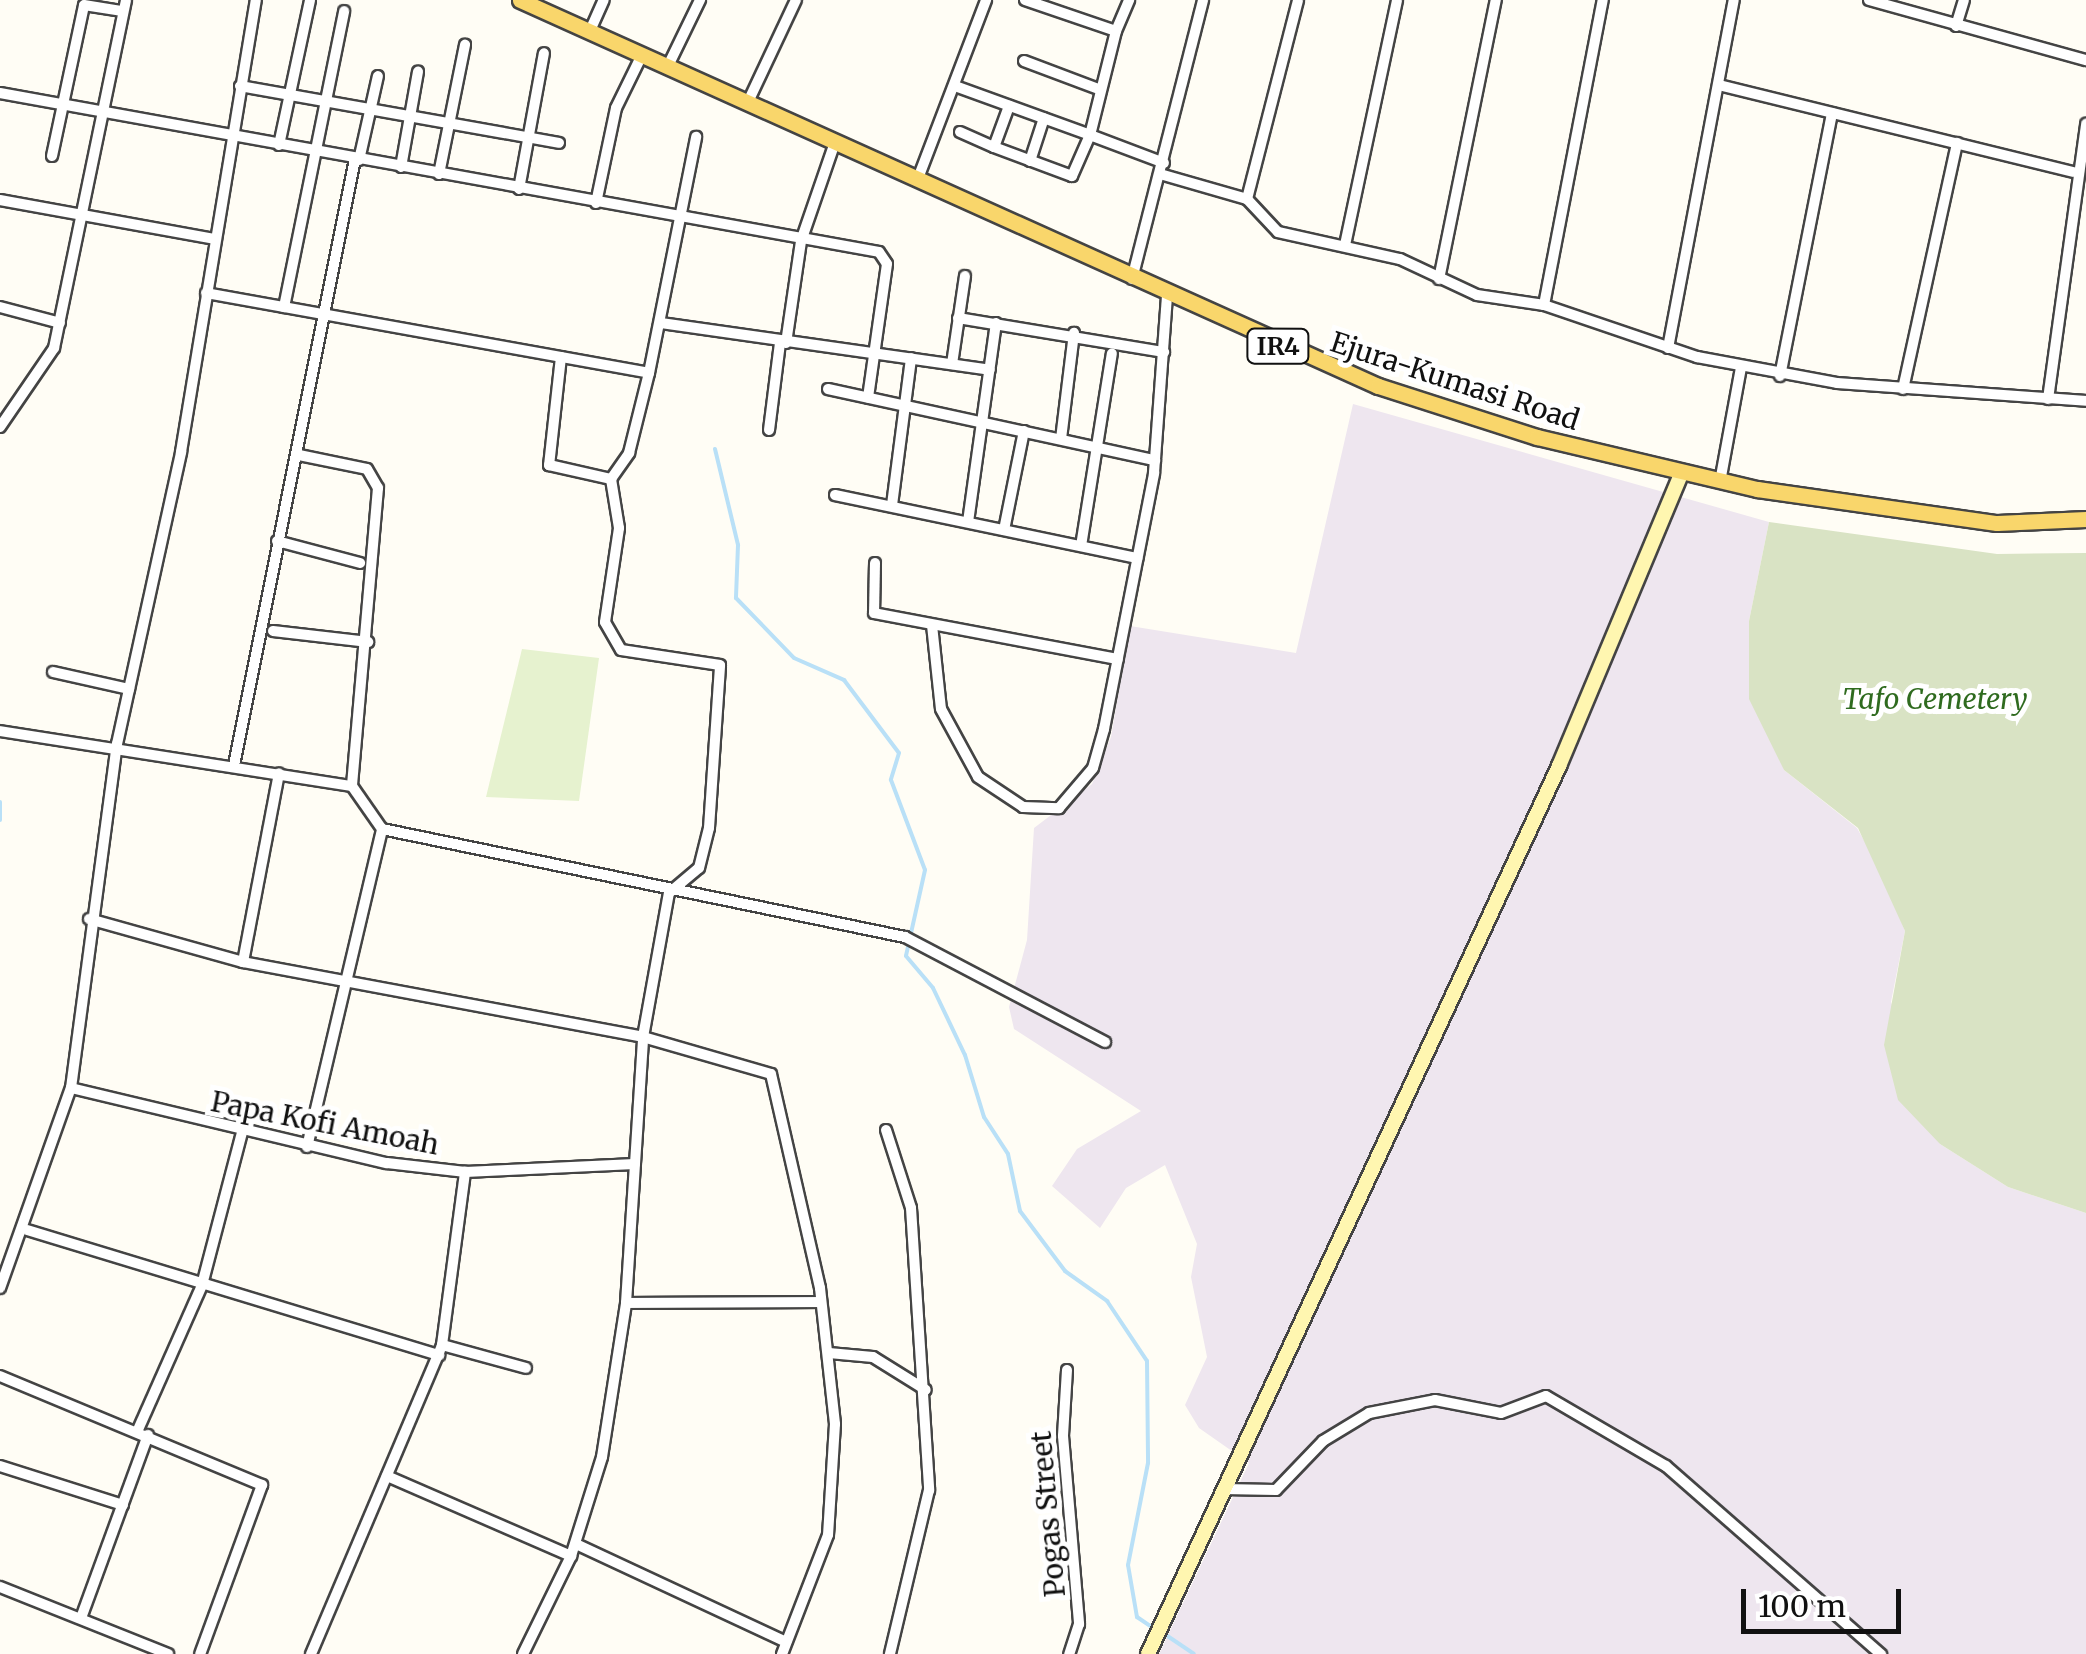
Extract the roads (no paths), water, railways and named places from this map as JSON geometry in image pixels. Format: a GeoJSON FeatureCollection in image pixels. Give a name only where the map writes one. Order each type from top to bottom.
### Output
{"type":"FeatureCollection","features":[{"type":"Feature","properties":{"kind":"main road","name":"Ejura-Kumasi Road"},"geometry":{"type":"LineString","coordinates":[[520,0],[549,6],[589,32],[666,69],[1167,296],[1378,386],[1720,482],[1951,518],[2086,520]]}},
{"type":"Feature","properties":{"kind":"street"},"geometry":{"type":"LineString","coordinates":[[0,1288],[27,1230],[71,1088],[88,920],[117,744],[206,293],[256,0]]}},
{"type":"Feature","properties":{"kind":"street"},"geometry":{"type":"LineString","coordinates":[[279,144],[310,0]]}},
{"type":"Feature","properties":{"kind":"street"},"geometry":{"type":"LineString","coordinates":[[589,32],[604,0]]}},
{"type":"Feature","properties":{"kind":"street"},"geometry":{"type":"LineString","coordinates":[[666,69],[700,0]]}},
{"type":"Feature","properties":{"kind":"street"},"geometry":{"type":"LineString","coordinates":[[746,105],[796,0]]}},
{"type":"Feature","properties":{"kind":"street"},"geometry":{"type":"LineString","coordinates":[[917,182],[986,0]]}},
{"type":"Feature","properties":{"kind":"street"},"geometry":{"type":"LineString","coordinates":[[1025,0],[1116,31]]}},
{"type":"Feature","properties":{"kind":"street"},"geometry":{"type":"LineString","coordinates":[[960,132],[1072,176],[1090,135],[1116,31],[1130,0]]}},
{"type":"Feature","properties":{"kind":"street"},"geometry":{"type":"LineString","coordinates":[[1132,280],[1204,0]]}},
{"type":"Feature","properties":{"kind":"street"},"geometry":{"type":"LineString","coordinates":[[1247,199],[1298,0]]}},
{"type":"Feature","properties":{"kind":"street"},"geometry":{"type":"LineString","coordinates":[[1345,245],[1397,0]]}},
{"type":"Feature","properties":{"kind":"street"},"geometry":{"type":"LineString","coordinates":[[1438,280],[1496,0]]}},
{"type":"Feature","properties":{"kind":"street"},"geometry":{"type":"LineString","coordinates":[[1544,304],[1603,0]]}},
{"type":"Feature","properties":{"kind":"street"},"geometry":{"type":"LineString","coordinates":[[1668,348],[1734,0]]}},
{"type":"Feature","properties":{"kind":"street"},"geometry":{"type":"LineString","coordinates":[[1869,0],[2086,60]]}},
{"type":"Feature","properties":{"kind":"street"},"geometry":{"type":"LineString","coordinates":[[1956,26],[1964,0]]}},
{"type":"Feature","properties":{"kind":"street"},"geometry":{"type":"LineString","coordinates":[[0,428],[41,372],[60,323],[124,6],[84,5],[52,156]]}},
{"type":"Feature","properties":{"kind":"street"},"geometry":{"type":"LineString","coordinates":[[284,306],[344,11]]}},
{"type":"Feature","properties":{"kind":"street"},"geometry":{"type":"LineString","coordinates":[[439,174],[465,45]]}},
{"type":"Feature","properties":{"kind":"street"},"geometry":{"type":"LineString","coordinates":[[519,189],[544,53]]}},
{"type":"Feature","properties":{"kind":"street"},"geometry":{"type":"LineString","coordinates":[[596,203],[616,108],[641,57]]}},
{"type":"Feature","properties":{"kind":"street"},"geometry":{"type":"LineString","coordinates":[[1024,60],[1101,90]]}},
{"type":"Feature","properties":{"kind":"street"},"geometry":{"type":"LineString","coordinates":[[400,167],[418,72]]}},
{"type":"Feature","properties":{"kind":"street"},"geometry":{"type":"LineString","coordinates":[[234,765],[277,541],[299,455],[357,160],[378,76]]}},
{"type":"Feature","properties":{"kind":"street"},"geometry":{"type":"LineString","coordinates":[[1720,85],[2073,172]]}},
{"type":"Feature","properties":{"kind":"street"},"geometry":{"type":"LineString","coordinates":[[240,86],[559,144]]}},
{"type":"Feature","properties":{"kind":"street"},"geometry":{"type":"LineString","coordinates":[[955,86],[1090,135],[1162,169],[1247,199],[1278,232],[1345,245],[1438,280],[1544,304],[1668,348],[1780,376],[2086,402]]}},
{"type":"Feature","properties":{"kind":"street"},"geometry":{"type":"LineString","coordinates":[[0,94],[886,255],[868,398]]}},
{"type":"Feature","properties":{"kind":"street"},"geometry":{"type":"LineString","coordinates":[[994,147],[1009,106]]}},
{"type":"Feature","properties":{"kind":"street"},"geometry":{"type":"LineString","coordinates":[[1780,376],[1832,113]]}},
{"type":"Feature","properties":{"kind":"street"},"geometry":{"type":"LineString","coordinates":[[1030,161],[1044,118]]}},
{"type":"Feature","properties":{"kind":"street"},"geometry":{"type":"LineString","coordinates":[[2048,399],[2073,172],[2086,124]]}},
{"type":"Feature","properties":{"kind":"street"},"geometry":{"type":"LineString","coordinates":[[523,1654],[576,1544],[602,1458],[626,1303],[643,1037],[669,893],[701,861],[722,675],[714,660],[622,650],[608,636],[619,528],[611,479],[628,453],[649,374],[696,137]]}},
{"type":"Feature","properties":{"kind":"street"},"geometry":{"type":"LineString","coordinates":[[1903,389],[1957,144]]}},
{"type":"Feature","properties":{"kind":"street"},"geometry":{"type":"LineString","coordinates":[[769,430],[802,240],[834,145]]}},
{"type":"Feature","properties":{"kind":"street"},"geometry":{"type":"LineString","coordinates":[[0,200],[215,239]]}},
{"type":"Feature","properties":{"kind":"street"},"geometry":{"type":"LineString","coordinates":[[952,364],[965,276]]}},
{"type":"Feature","properties":{"kind":"street"},"geometry":{"type":"LineString","coordinates":[[206,293],[649,374]]}},
{"type":"Feature","properties":{"kind":"street"},"geometry":{"type":"LineString","coordinates":[[932,625],[940,709],[959,748],[990,789],[1045,812],[1093,768],[1155,460],[1167,296]]}},
{"type":"Feature","properties":{"kind":"street"},"geometry":{"type":"LineString","coordinates":[[0,307],[60,323]]}},
{"type":"Feature","properties":{"kind":"street"},"geometry":{"type":"LineString","coordinates":[[958,318],[1074,333],[1164,352]]}},
{"type":"Feature","properties":{"kind":"street"},"geometry":{"type":"LineString","coordinates":[[661,323],[990,370]]}},
{"type":"Feature","properties":{"kind":"street"},"geometry":{"type":"LineString","coordinates":[[968,522],[996,324]]}},
{"type":"Feature","properties":{"kind":"street"},"geometry":{"type":"LineString","coordinates":[[1061,439],[1074,333]]}},
{"type":"Feature","properties":{"kind":"street"},"geometry":{"type":"LineString","coordinates":[[1081,546],[1112,353]]}},
{"type":"Feature","properties":{"kind":"street"},"geometry":{"type":"LineString","coordinates":[[561,357],[548,465],[611,479]]}},
{"type":"Feature","properties":{"kind":"street"},"geometry":{"type":"LineString","coordinates":[[892,505],[911,358]]}},
{"type":"Feature","properties":{"kind":"street"},"geometry":{"type":"LineString","coordinates":[[1720,482],[1741,368]]}},
{"type":"Feature","properties":{"kind":"street"},"geometry":{"type":"LineString","coordinates":[[828,389],[1155,460]]}},
{"type":"Feature","properties":{"kind":"street"},"geometry":{"type":"LineString","coordinates":[[1004,530],[1024,431]]}},
{"type":"Feature","properties":{"kind":"street"},"geometry":{"type":"LineString","coordinates":[[299,455],[376,478],[368,642],[352,786],[382,829],[669,893],[905,937],[922,947],[952,955],[1105,1042]]}},
{"type":"Feature","properties":{"kind":"street"},"geometry":{"type":"LineString","coordinates":[[1150,1649],[1559,766],[1681,474]]}},
{"type":"Feature","properties":{"kind":"street"},"geometry":{"type":"LineString","coordinates":[[834,495],[1137,558]]}},
{"type":"Feature","properties":{"kind":"street"},"geometry":{"type":"LineString","coordinates":[[277,541],[360,563]]}},
{"type":"Feature","properties":{"kind":"street"},"geometry":{"type":"LineString","coordinates":[[875,563],[874,613],[1118,659]]}},
{"type":"Feature","properties":{"kind":"street"},"geometry":{"type":"LineString","coordinates":[[273,631],[368,642]]}},
{"type":"Feature","properties":{"kind":"street"},"geometry":{"type":"LineString","coordinates":[[53,672],[129,689]]}},
{"type":"Feature","properties":{"kind":"street"},"geometry":{"type":"LineString","coordinates":[[0,730],[117,744],[352,786]]}},
{"type":"Feature","properties":{"kind":"street"},"geometry":{"type":"LineString","coordinates":[[243,962],[279,773]]}},
{"type":"Feature","properties":{"kind":"street"},"geometry":{"type":"LineString","coordinates":[[307,1147],[350,984],[382,829]]}},
{"type":"Feature","properties":{"kind":"street"},"geometry":{"type":"LineString","coordinates":[[88,920],[243,962],[643,1037],[771,1074],[829,1353],[835,1484],[828,1535],[784,1648],[576,1544]]}},
{"type":"Feature","properties":{"kind":"street","name":"Papa Kofi Amoah"},"geometry":{"type":"LineString","coordinates":[[71,1088],[307,1147],[465,1172],[635,1164]]}},
{"type":"Feature","properties":{"kind":"street"},"geometry":{"type":"LineString","coordinates":[[886,1130],[911,1208],[926,1390],[927,1524],[890,1654]]}},
{"type":"Feature","properties":{"kind":"street"},"geometry":{"type":"LineString","coordinates":[[82,1618],[142,1434],[202,1285],[242,1132]]}},
{"type":"Feature","properties":{"kind":"street"},"geometry":{"type":"LineString","coordinates":[[311,1654],[440,1350],[465,1172]]}},
{"type":"Feature","properties":{"kind":"street"},"geometry":{"type":"LineString","coordinates":[[27,1230],[202,1285],[440,1350],[526,1368]]}},
{"type":"Feature","properties":{"kind":"street"},"geometry":{"type":"LineString","coordinates":[[626,1303],[821,1302]]}},
{"type":"Feature","properties":{"kind":"street"},"geometry":{"type":"LineString","coordinates":[[829,1353],[873,1357],[926,1390]]}},
{"type":"Feature","properties":{"kind":"street","name":"Pogas Street"},"geometry":{"type":"LineString","coordinates":[[1067,1370],[1063,1436],[1079,1624],[1069,1654]]}},
{"type":"Feature","properties":{"kind":"street"},"geometry":{"type":"LineString","coordinates":[[0,1376],[262,1484],[200,1654]]}},
{"type":"Feature","properties":{"kind":"street"},"geometry":{"type":"LineString","coordinates":[[1223,1488],[1284,1486],[1323,1442],[1369,1413],[1435,1400],[1502,1413],[1546,1396],[1666,1466],[1881,1654]]}},
{"type":"Feature","properties":{"kind":"street"},"geometry":{"type":"LineString","coordinates":[[0,1466],[122,1505]]}},
{"type":"Feature","properties":{"kind":"street"},"geometry":{"type":"LineString","coordinates":[[387,1476],[571,1556]]}},
{"type":"Feature","properties":{"kind":"street"},"geometry":{"type":"LineString","coordinates":[[0,1586],[168,1654]]}},
{"type":"Feature","properties":{"kind":"waterway"},"geometry":{"type":"LineString","coordinates":[[715,449],[738,545],[736,598],[794,658],[844,680],[899,753],[891,780],[925,870],[906,956],[933,988],[965,1055],[984,1117],[1008,1154],[1020,1211],[1065,1271],[1107,1301],[1147,1361],[1148,1463],[1128,1565],[1137,1617],[1155,1629]]}},
{"type":"Feature","properties":{"kind":"waterway"},"geometry":{"type":"LineString","coordinates":[[0,802],[0,820]]}},
{"type":"Feature","properties":{"kind":"waterway"},"geometry":{"type":"LineString","coordinates":[[1163,1633],[1194,1654]]}},
{"type":"Feature","properties":{"kind":"park label","name":"Tafo Cemetery"},"geometry":{"type":"Point","coordinates":[1935,699]}}]}
